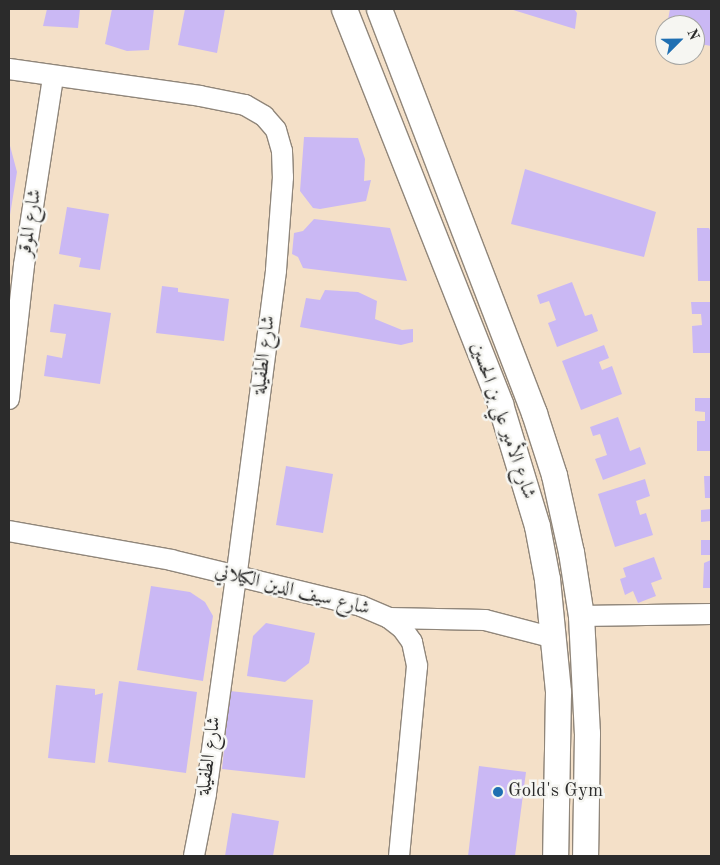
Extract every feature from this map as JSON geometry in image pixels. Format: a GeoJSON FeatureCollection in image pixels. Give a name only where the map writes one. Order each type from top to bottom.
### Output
{"type":"FeatureCollection","features":[{"type":"Feature","properties":{"kind":"main road","name":"شارع الأمير علي بن الحسين"},"geometry":{"type":"LineString","coordinates":[[344,9],[500,404],[537,526],[547,579],[558,692],[556,856]]}},
{"type":"Feature","properties":{"kind":"main road","name":"شارع الأمير علي بن الحسين"},"geometry":{"type":"LineString","coordinates":[[379,9],[534,413],[554,475],[571,552],[581,616],[587,733],[585,856]]}},
{"type":"Feature","properties":{"kind":"street","name":"شارع الطفيلة"},"geometry":{"type":"LineString","coordinates":[[9,70],[200,96],[245,105],[264,116],[276,130],[282,151],[283,177],[276,270],[206,794],[194,856]]}},
{"type":"Feature","properties":{"kind":"street","name":"شارع الموقر"},"geometry":{"type":"LineString","coordinates":[[9,399],[24,265],[53,77]]}},
{"type":"Feature","properties":{"kind":"street","name":"شارع سيف الدين الكيلاني"},"geometry":{"type":"LineString","coordinates":[[9,531],[152,556],[361,606],[389,618],[402,628],[412,642],[417,666],[399,856]]}},
{"type":"Feature","properties":{"kind":"street"},"geometry":{"type":"LineString","coordinates":[[581,616],[711,614]]}},
{"type":"Feature","properties":{"kind":"street"},"geometry":{"type":"LineString","coordinates":[[389,618],[485,620],[554,638]]}},
{"type":"Feature","properties":{"kind":"building"},"geometry":{"type":"Polygon","coordinates":[[[47,9],[80,9],[78,28],[43,26],[47,9]]]}},
{"type":"Feature","properties":{"kind":"building"},"geometry":{"type":"Polygon","coordinates":[[[112,9],[154,9],[149,50],[127,51],[105,44],[112,9]]]}},
{"type":"Feature","properties":{"kind":"building"},"geometry":{"type":"Polygon","coordinates":[[[185,9],[225,9],[217,53],[178,45],[185,9]]]}},
{"type":"Feature","properties":{"kind":"building"},"geometry":{"type":"Polygon","coordinates":[[[510,9],[574,9],[577,13],[575,29],[510,9]]]}},
{"type":"Feature","properties":{"kind":"building"},"geometry":{"type":"Polygon","coordinates":[[[670,9],[711,9],[711,46],[705,45],[705,15],[669,15],[670,9]]]}},
{"type":"Feature","properties":{"kind":"building"},"geometry":{"type":"Polygon","coordinates":[[[304,137],[358,138],[365,159],[364,181],[371,180],[366,201],[320,209],[313,208],[300,191],[304,137]]]}},
{"type":"Feature","properties":{"kind":"building"},"geometry":{"type":"Polygon","coordinates":[[[9,142],[17,172],[10,215],[9,215],[9,142]]]}},
{"type":"Feature","properties":{"kind":"building"},"geometry":{"type":"Polygon","coordinates":[[[525,169],[656,212],[644,257],[511,224],[525,169]]]}},
{"type":"Feature","properties":{"kind":"building"},"geometry":{"type":"Polygon","coordinates":[[[67,207],[109,214],[100,270],[79,267],[81,258],[59,254],[67,207]]]}},
{"type":"Feature","properties":{"kind":"building"},"geometry":{"type":"Polygon","coordinates":[[[314,219],[390,228],[407,281],[303,268],[298,257],[292,254],[294,233],[303,231],[314,219]]]}},
{"type":"Feature","properties":{"kind":"building"},"geometry":{"type":"Polygon","coordinates":[[[697,228],[709,228],[711,232],[711,281],[698,281],[697,228]]]}},
{"type":"Feature","properties":{"kind":"building"},"geometry":{"type":"Polygon","coordinates":[[[572,282],[585,316],[592,314],[598,331],[557,347],[548,323],[556,320],[549,301],[540,304],[537,295],[572,282]]]}},
{"type":"Feature","properties":{"kind":"building"},"geometry":{"type":"Polygon","coordinates":[[[162,286],[178,288],[178,292],[229,299],[224,341],[156,333],[162,286]]]}},
{"type":"Feature","properties":{"kind":"building"},"geometry":{"type":"Polygon","coordinates":[[[325,290],[358,292],[377,301],[375,319],[402,330],[413,329],[413,342],[401,345],[300,327],[306,298],[320,300],[325,290]]]}},
{"type":"Feature","properties":{"kind":"building"},"geometry":{"type":"Polygon","coordinates":[[[691,302],[711,302],[711,353],[693,353],[692,326],[702,325],[701,314],[692,314],[691,302]]]}},
{"type":"Feature","properties":{"kind":"building"},"geometry":{"type":"Polygon","coordinates":[[[54,304],[111,313],[100,384],[44,376],[47,355],[62,358],[66,334],[50,332],[54,304]]]}},
{"type":"Feature","properties":{"kind":"building"},"geometry":{"type":"Polygon","coordinates":[[[604,345],[609,358],[599,362],[602,370],[612,366],[622,394],[581,410],[562,361],[604,345]]]}},
{"type":"Feature","properties":{"kind":"building"},"geometry":{"type":"Polygon","coordinates":[[[695,398],[711,398],[711,451],[697,451],[697,421],[705,421],[705,412],[695,411],[695,398]]]}},
{"type":"Feature","properties":{"kind":"building"},"geometry":{"type":"Polygon","coordinates":[[[618,417],[630,451],[640,447],[646,464],[603,480],[595,459],[607,455],[600,434],[593,436],[590,427],[618,417]]]}},
{"type":"Feature","properties":{"kind":"building"},"geometry":{"type":"Polygon","coordinates":[[[286,466],[333,474],[323,533],[276,525],[286,466]]]}},
{"type":"Feature","properties":{"kind":"building"},"geometry":{"type":"Polygon","coordinates":[[[704,476],[711,476],[711,498],[705,498],[704,476]]]}},
{"type":"Feature","properties":{"kind":"building"},"geometry":{"type":"Polygon","coordinates":[[[645,479],[650,496],[636,501],[640,515],[646,513],[653,535],[615,547],[598,494],[645,479]]]}},
{"type":"Feature","properties":{"kind":"building"},"geometry":{"type":"Polygon","coordinates":[[[711,509],[711,521],[701,522],[701,510],[711,509]]]}},
{"type":"Feature","properties":{"kind":"building"},"geometry":{"type":"Polygon","coordinates":[[[701,540],[711,540],[711,555],[701,555],[701,540]]]}},
{"type":"Feature","properties":{"kind":"building"},"geometry":{"type":"Polygon","coordinates":[[[654,557],[662,579],[651,583],[656,596],[638,603],[633,591],[625,595],[620,579],[626,577],[623,568],[654,557]]]}},
{"type":"Feature","properties":{"kind":"building"},"geometry":{"type":"Polygon","coordinates":[[[711,560],[711,588],[703,588],[704,563],[711,560]]]}},
{"type":"Feature","properties":{"kind":"building"},"geometry":{"type":"Polygon","coordinates":[[[151,586],[190,592],[205,602],[213,616],[203,681],[137,670],[151,586]]]}},
{"type":"Feature","properties":{"kind":"building"},"geometry":{"type":"Polygon","coordinates":[[[266,623],[315,633],[309,663],[285,682],[247,676],[253,636],[266,623]]]}},
{"type":"Feature","properties":{"kind":"building"},"geometry":{"type":"Polygon","coordinates":[[[119,681],[197,692],[186,773],[108,762],[119,681]]]}},
{"type":"Feature","properties":{"kind":"building"},"geometry":{"type":"Polygon","coordinates":[[[56,685],[95,689],[95,695],[103,693],[95,763],[48,758],[56,685]]]}},
{"type":"Feature","properties":{"kind":"building"},"geometry":{"type":"Polygon","coordinates":[[[230,691],[313,700],[305,778],[222,769],[230,691]]]}},
{"type":"Feature","properties":{"kind":"building"},"geometry":{"type":"Polygon","coordinates":[[[479,766],[526,772],[515,856],[468,856],[479,766]]]}},
{"type":"Feature","properties":{"kind":"building"},"geometry":{"type":"Polygon","coordinates":[[[232,813],[279,821],[273,856],[225,856],[232,813]]]}},
{"type":"Feature","properties":{"kind":"place","name":"Gold's Gym"},"geometry":{"type":"Point","coordinates":[498,792]}}]}
